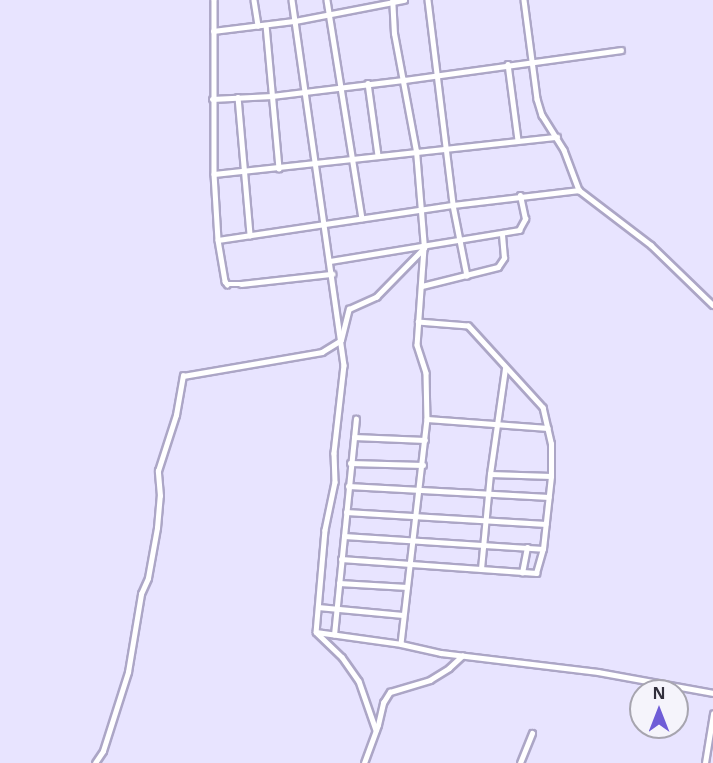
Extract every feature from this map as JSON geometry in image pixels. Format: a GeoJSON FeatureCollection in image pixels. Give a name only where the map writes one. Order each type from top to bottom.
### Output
{"type":"FeatureCollection","features":[{"type":"Feature","properties":{"kind":"street"},"geometry":{"type":"LineString","coordinates":[[214,0],[212,99],[214,174],[218,240],[227,284],[332,274]]}},
{"type":"Feature","properties":{"kind":"street"},"geometry":{"type":"LineString","coordinates":[[254,0],[258,26]]}},
{"type":"Feature","properties":{"kind":"street"},"geometry":{"type":"LineString","coordinates":[[291,0],[344,365],[334,441],[335,482],[325,530],[316,632]]}},
{"type":"Feature","properties":{"kind":"street"},"geometry":{"type":"LineString","coordinates":[[327,0],[362,218]]}},
{"type":"Feature","properties":{"kind":"street"},"geometry":{"type":"LineString","coordinates":[[213,31],[295,21],[404,0]]}},
{"type":"Feature","properties":{"kind":"street"},"geometry":{"type":"LineString","coordinates":[[428,0],[453,205],[462,241],[467,276]]}},
{"type":"Feature","properties":{"kind":"street"},"geometry":{"type":"LineString","coordinates":[[524,0],[542,114],[557,137],[579,190],[651,245],[713,305]]}},
{"type":"Feature","properties":{"kind":"street"},"geometry":{"type":"LineString","coordinates":[[392,1],[397,51],[405,80],[423,210],[424,248],[417,345],[426,373],[427,419],[401,644]]}},
{"type":"Feature","properties":{"kind":"street"},"geometry":{"type":"LineString","coordinates":[[267,25],[279,168]]}},
{"type":"Feature","properties":{"kind":"street"},"geometry":{"type":"LineString","coordinates":[[212,99],[272,96],[621,50]]}},
{"type":"Feature","properties":{"kind":"street"},"geometry":{"type":"LineString","coordinates":[[508,64],[518,140]]}},
{"type":"Feature","properties":{"kind":"street"},"geometry":{"type":"LineString","coordinates":[[368,82],[378,155]]}},
{"type":"Feature","properties":{"kind":"street"},"geometry":{"type":"LineString","coordinates":[[238,97],[250,235]]}},
{"type":"Feature","properties":{"kind":"street"},"geometry":{"type":"LineString","coordinates":[[214,174],[316,165],[378,155],[557,137]]}},
{"type":"Feature","properties":{"kind":"street"},"geometry":{"type":"LineString","coordinates":[[218,240],[453,205],[579,190]]}},
{"type":"Feature","properties":{"kind":"street"},"geometry":{"type":"LineString","coordinates":[[330,261],[424,248],[519,230],[524,226],[525,219],[520,196]]}},
{"type":"Feature","properties":{"kind":"street"},"geometry":{"type":"LineString","coordinates":[[422,286],[487,272],[502,263],[502,234]]}},
{"type":"Feature","properties":{"kind":"street"},"geometry":{"type":"LineString","coordinates":[[94,763],[103,751],[128,672],[141,594],[148,578],[157,528],[160,496],[158,471],[176,416],[183,376],[313,354],[341,340],[349,309],[376,297],[424,248]]}},
{"type":"Feature","properties":{"kind":"street"},"geometry":{"type":"LineString","coordinates":[[341,559],[536,573],[543,549],[551,476],[548,428],[543,408],[468,326],[418,322]]}},
{"type":"Feature","properties":{"kind":"street"},"geometry":{"type":"LineString","coordinates":[[481,568],[487,494],[505,369]]}},
{"type":"Feature","properties":{"kind":"street"},"geometry":{"type":"LineString","coordinates":[[334,635],[356,419]]}},
{"type":"Feature","properties":{"kind":"street"},"geometry":{"type":"LineString","coordinates":[[427,419],[548,428]]}},
{"type":"Feature","properties":{"kind":"street"},"geometry":{"type":"LineString","coordinates":[[354,437],[425,440]]}},
{"type":"Feature","properties":{"kind":"street"},"geometry":{"type":"LineString","coordinates":[[350,463],[423,465]]}},
{"type":"Feature","properties":{"kind":"street"},"geometry":{"type":"LineString","coordinates":[[490,474],[551,476]]}},
{"type":"Feature","properties":{"kind":"street"},"geometry":{"type":"LineString","coordinates":[[348,486],[549,497]]}},
{"type":"Feature","properties":{"kind":"street"},"geometry":{"type":"LineString","coordinates":[[346,512],[546,524]]}},
{"type":"Feature","properties":{"kind":"street"},"geometry":{"type":"LineString","coordinates":[[344,536],[543,549]]}},
{"type":"Feature","properties":{"kind":"street"},"geometry":{"type":"LineString","coordinates":[[522,573],[527,547]]}},
{"type":"Feature","properties":{"kind":"street"},"geometry":{"type":"LineString","coordinates":[[339,583],[407,587]]}},
{"type":"Feature","properties":{"kind":"street"},"geometry":{"type":"LineString","coordinates":[[318,607],[403,615]]}},
{"type":"Feature","properties":{"kind":"street"},"geometry":{"type":"LineString","coordinates":[[316,632],[401,644],[462,656],[598,672],[713,693]]}},
{"type":"Feature","properties":{"kind":"street"},"geometry":{"type":"LineString","coordinates":[[316,632],[342,657],[358,681],[376,730]]}},
{"type":"Feature","properties":{"kind":"street"},"geometry":{"type":"LineString","coordinates":[[364,763],[383,703],[390,692],[430,680],[462,656]]}},
{"type":"Feature","properties":{"kind":"street"},"geometry":{"type":"LineString","coordinates":[[705,763],[713,714]]}},
{"type":"Feature","properties":{"kind":"street"},"geometry":{"type":"LineString","coordinates":[[520,763],[532,733]]}}]}
